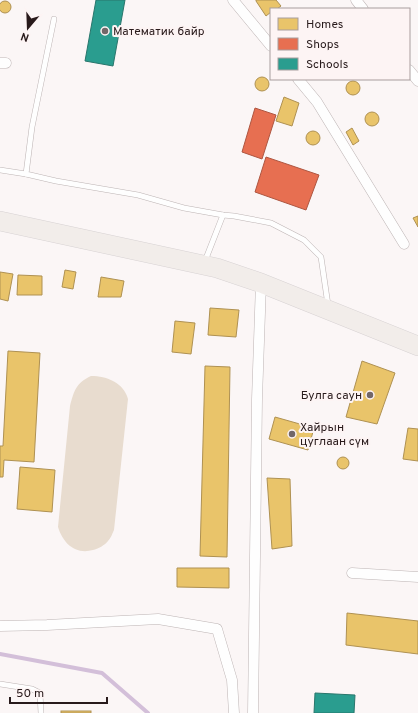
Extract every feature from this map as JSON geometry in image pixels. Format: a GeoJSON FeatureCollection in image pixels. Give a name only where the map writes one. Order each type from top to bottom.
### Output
{"type":"FeatureCollection","features":[{"type":"Feature","properties":{"kind":"highway"},"geometry":{"type":"LineString","coordinates":[[0,221],[217,268],[261,283],[418,346]]}},
{"type":"Feature","properties":{"kind":"street"},"geometry":{"type":"LineString","coordinates":[[233,0],[270,45]]}},
{"type":"Feature","properties":{"kind":"street"},"geometry":{"type":"LineString","coordinates":[[356,0],[362,8]]}},
{"type":"Feature","properties":{"kind":"street"},"geometry":{"type":"LineString","coordinates":[[410,71],[418,82]]}},
{"type":"Feature","properties":{"kind":"street"},"geometry":{"type":"LineString","coordinates":[[299,80],[317,102],[404,244]]}},
{"type":"Feature","properties":{"kind":"street"},"geometry":{"type":"LineString","coordinates":[[253,713],[257,399],[261,283]]}},
{"type":"Feature","properties":{"kind":"street"},"geometry":{"type":"LineString","coordinates":[[352,573],[418,577]]}},
{"type":"Feature","properties":{"kind":"street"},"geometry":{"type":"LineString","coordinates":[[0,626],[158,619],[217,629],[232,680],[234,713]]}},
{"type":"Feature","properties":{"kind":"lane"},"geometry":{"type":"LineString","coordinates":[[26,174],[32,127],[54,19]]}},
{"type":"Feature","properties":{"kind":"lane"},"geometry":{"type":"LineString","coordinates":[[0,170],[138,195],[184,208],[271,224],[304,240],[321,256],[329,310]]}},
{"type":"Feature","properties":{"kind":"lane"},"geometry":{"type":"LineString","coordinates":[[203,265],[223,215]]}},
{"type":"Feature","properties":{"kind":"lane"},"geometry":{"type":"LineString","coordinates":[[0,684],[32,689],[40,693],[41,713]]}},
{"type":"Feature","properties":{"kind":"shaded area"},"geometry":{"type":"Polygon","coordinates":[[[91,376],[103,377],[119,385],[126,393],[128,399],[114,530],[110,539],[101,547],[93,550],[81,551],[75,549],[67,543],[58,527],[70,406],[76,388],[91,376]]]}},
{"type":"Feature","properties":{"kind":"building: Homes"},"geometry":{"type":"Polygon","coordinates":[[[276,0],[281,6],[278,8],[270,8],[270,13],[266,16],[256,1],[276,0]]]}},
{"type":"Feature","properties":{"kind":"building: Homes"},"geometry":{"type":"Polygon","coordinates":[[[3,1],[7,1],[11,7],[7,13],[3,13],[-1,9],[-1,5],[3,1]]]}},
{"type":"Feature","properties":{"kind":"building: Homes"},"geometry":{"type":"Polygon","coordinates":[[[262,77],[267,79],[269,84],[267,89],[262,91],[257,89],[255,84],[257,79],[262,77]]]}},
{"type":"Feature","properties":{"kind":"building: Homes"},"geometry":{"type":"Polygon","coordinates":[[[353,81],[358,83],[360,88],[358,93],[353,95],[348,93],[346,88],[348,83],[353,81]]]}},
{"type":"Feature","properties":{"kind":"building: Homes"},"geometry":{"type":"Polygon","coordinates":[[[284,97],[299,103],[292,126],[276,121],[284,97]]]}},
{"type":"Feature","properties":{"kind":"building: Homes"},"geometry":{"type":"Polygon","coordinates":[[[372,112],[377,114],[379,119],[377,124],[372,126],[367,124],[365,119],[367,114],[372,112]]]}},
{"type":"Feature","properties":{"kind":"building: Homes"},"geometry":{"type":"Polygon","coordinates":[[[352,128],[359,141],[353,145],[346,132],[352,128]]]}},
{"type":"Feature","properties":{"kind":"building: Homes"},"geometry":{"type":"Polygon","coordinates":[[[313,131],[318,133],[320,138],[318,143],[313,145],[308,143],[306,138],[308,133],[313,131]]]}},
{"type":"Feature","properties":{"kind":"building: Homes"},"geometry":{"type":"Polygon","coordinates":[[[418,216],[418,227],[413,218],[418,216]]]}},
{"type":"Feature","properties":{"kind":"building: Homes"},"geometry":{"type":"Polygon","coordinates":[[[65,270],[76,272],[73,289],[62,287],[65,270]]]}},
{"type":"Feature","properties":{"kind":"building: Homes"},"geometry":{"type":"Polygon","coordinates":[[[0,272],[13,274],[8,301],[0,299],[0,272]]]}},
{"type":"Feature","properties":{"kind":"building: Homes"},"geometry":{"type":"Polygon","coordinates":[[[18,275],[42,276],[42,295],[17,295],[18,275]]]}},
{"type":"Feature","properties":{"kind":"building: Homes"},"geometry":{"type":"Polygon","coordinates":[[[101,277],[124,281],[121,297],[98,297],[101,277]]]}},
{"type":"Feature","properties":{"kind":"building: Homes"},"geometry":{"type":"Polygon","coordinates":[[[210,308],[239,310],[236,337],[208,335],[210,308]]]}},
{"type":"Feature","properties":{"kind":"building: Homes"},"geometry":{"type":"Polygon","coordinates":[[[175,321],[195,323],[191,354],[172,352],[175,321]]]}},
{"type":"Feature","properties":{"kind":"building: Homes"},"geometry":{"type":"Polygon","coordinates":[[[8,351],[40,353],[34,462],[4,460],[3,477],[0,477],[0,446],[3,446],[8,351]]]}},
{"type":"Feature","properties":{"kind":"building: Homes","name":"Булга саун"},"geometry":{"type":"Polygon","coordinates":[[[362,361],[395,373],[377,424],[346,417],[362,361]]]}},
{"type":"Feature","properties":{"kind":"building: Homes"},"geometry":{"type":"Polygon","coordinates":[[[205,366],[230,367],[227,557],[200,556],[205,366]]]}},
{"type":"Feature","properties":{"kind":"building: Homes","name":"Хайрын цуглаан сүм"},"geometry":{"type":"Polygon","coordinates":[[[275,417],[314,428],[308,450],[269,439],[275,417]]]}},
{"type":"Feature","properties":{"kind":"building: Homes"},"geometry":{"type":"Polygon","coordinates":[[[408,428],[418,429],[418,461],[403,459],[408,428]]]}},
{"type":"Feature","properties":{"kind":"building: Homes"},"geometry":{"type":"Polygon","coordinates":[[[341,457],[345,457],[349,463],[345,469],[341,469],[337,465],[337,461],[341,457]]]}},
{"type":"Feature","properties":{"kind":"building: Homes"},"geometry":{"type":"Polygon","coordinates":[[[20,467],[55,470],[52,512],[17,509],[20,467]]]}},
{"type":"Feature","properties":{"kind":"building: Homes"},"geometry":{"type":"Polygon","coordinates":[[[267,478],[290,479],[292,546],[272,549],[267,478]]]}},
{"type":"Feature","properties":{"kind":"building: Homes"},"geometry":{"type":"Polygon","coordinates":[[[177,568],[229,568],[229,588],[177,587],[177,568]]]}},
{"type":"Feature","properties":{"kind":"building: Homes"},"geometry":{"type":"Polygon","coordinates":[[[347,613],[418,621],[418,654],[346,645],[347,613]]]}},
{"type":"Feature","properties":{"kind":"building: Homes"},"geometry":{"type":"Polygon","coordinates":[[[61,711],[91,711],[91,713],[61,713],[61,711]]]}},
{"type":"Feature","properties":{"kind":"building: Shops"},"geometry":{"type":"Polygon","coordinates":[[[255,108],[276,115],[262,159],[242,152],[255,108]]]}},
{"type":"Feature","properties":{"kind":"building: Shops"},"geometry":{"type":"Polygon","coordinates":[[[266,157],[319,175],[306,210],[255,192],[266,157]]]}},
{"type":"Feature","properties":{"kind":"building: Schools","name":"Математик байр"},"geometry":{"type":"Polygon","coordinates":[[[96,0],[125,0],[113,66],[85,61],[96,0]]]}},
{"type":"Feature","properties":{"kind":"building: Schools"},"geometry":{"type":"Polygon","coordinates":[[[315,693],[355,695],[354,713],[314,713],[315,693]]]}},
{"type":"Feature","properties":{"kind":"waterway"},"geometry":{"type":"LineString","coordinates":[[0,654],[102,673],[148,713]]}},
{"type":"Feature","properties":{"kind":"place","name":"Математик байр"},"geometry":{"type":"Point","coordinates":[105,31]}},
{"type":"Feature","properties":{"kind":"place","name":"Булга саун"},"geometry":{"type":"Point","coordinates":[370,395]}},
{"type":"Feature","properties":{"kind":"place","name":"Хайрын цуглаан сүм"},"geometry":{"type":"Point","coordinates":[292,434]}}]}
